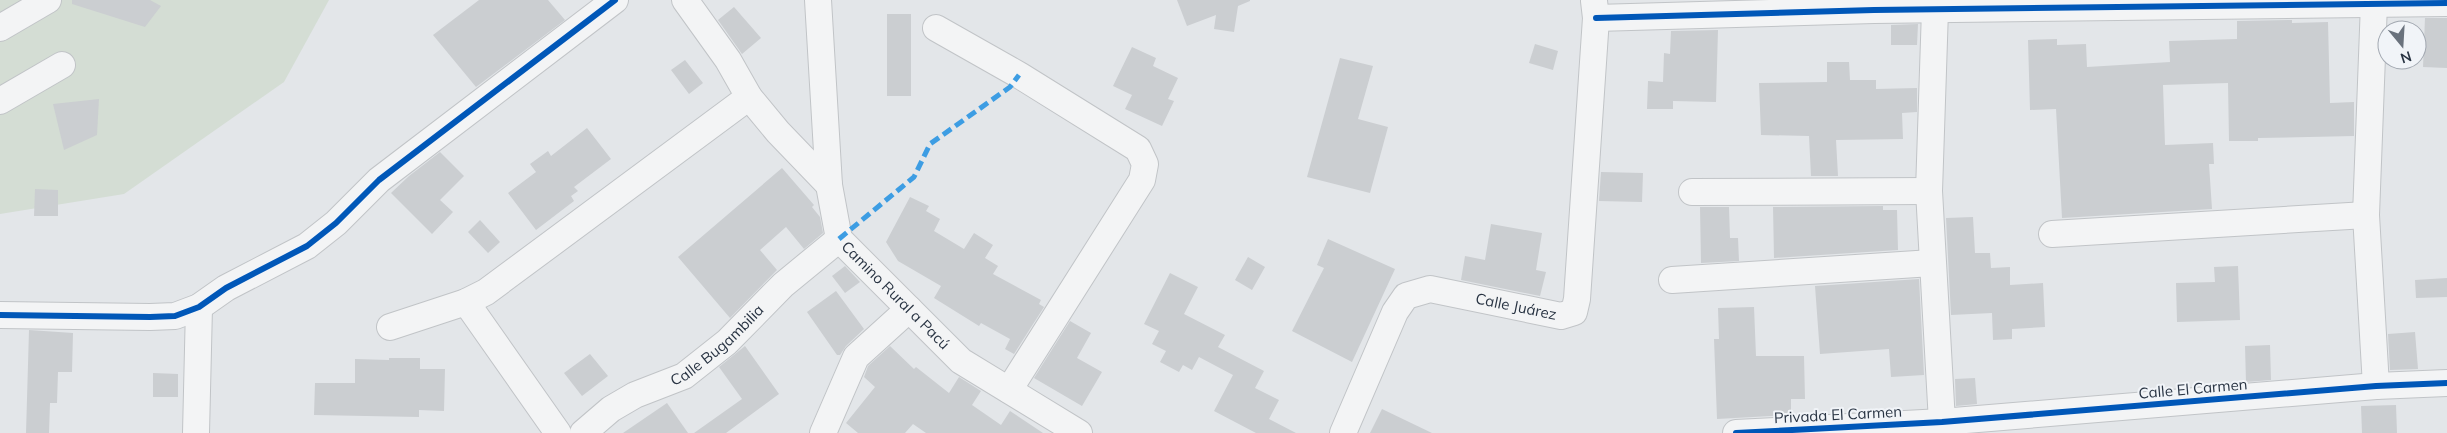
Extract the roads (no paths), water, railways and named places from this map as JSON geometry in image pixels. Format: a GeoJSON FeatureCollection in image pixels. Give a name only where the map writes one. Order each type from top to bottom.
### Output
{"type":"FeatureCollection","features":[{"type":"Feature","properties":{"kind":"street"},"geometry":{"type":"LineString","coordinates":[[0,28],[48,0]]}},
{"type":"Feature","properties":{"kind":"street"},"geometry":{"type":"LineString","coordinates":[[0,315],[150,318],[175,316],[199,307],[226,288],[307,246],[336,223],[379,180],[615,0]]}},
{"type":"Feature","properties":{"kind":"street"},"geometry":{"type":"LineString","coordinates":[[685,0],[728,60],[748,97],[778,132],[830,185]]}},
{"type":"Feature","properties":{"kind":"street","name":"Camino Rural a Pacú"},"geometry":{"type":"LineString","coordinates":[[818,0],[830,185],[839,239],[961,361],[1079,433]]}},
{"type":"Feature","properties":{"kind":"street"},"geometry":{"type":"LineString","coordinates":[[2374,2],[2366,215],[2376,386]]}},
{"type":"Feature","properties":{"kind":"street"},"geometry":{"type":"LineString","coordinates":[[1595,9],[1790,6],[1934,10],[2001,4],[2447,2]]}},
{"type":"Feature","properties":{"kind":"street","name":"Calle Juárez"},"geometry":{"type":"LineString","coordinates":[[1343,433],[1395,312],[1406,296],[1430,289],[1561,316],[1574,312],[1577,299],[1595,9]]}},
{"type":"Feature","properties":{"kind":"street"},"geometry":{"type":"LineString","coordinates":[[1934,10],[1929,191],[1942,422]]}},
{"type":"Feature","properties":{"kind":"street"},"geometry":{"type":"LineString","coordinates":[[936,28],[1019,75],[1138,149],[1145,164],[1142,180],[1009,390]]}},
{"type":"Feature","properties":{"kind":"street"},"geometry":{"type":"LineString","coordinates":[[0,101],[62,65]]}},
{"type":"Feature","properties":{"kind":"street"},"geometry":{"type":"LineString","coordinates":[[390,327],[466,302],[486,292],[748,97]]}},
{"type":"Feature","properties":{"kind":"street"},"geometry":{"type":"LineString","coordinates":[[1692,192],[1929,191]]}},
{"type":"Feature","properties":{"kind":"street"},"geometry":{"type":"LineString","coordinates":[[2052,234],[2366,215]]}},
{"type":"Feature","properties":{"kind":"street","name":"Calle Bugambilia"},"geometry":{"type":"LineString","coordinates":[[583,433],[610,409],[635,395],[684,376],[727,342],[783,284],[839,239]]}},
{"type":"Feature","properties":{"kind":"street"},"geometry":{"type":"LineString","coordinates":[[1672,280],[1932,263]]}},
{"type":"Feature","properties":{"kind":"street"},"geometry":{"type":"LineString","coordinates":[[466,302],[558,433]]}},
{"type":"Feature","properties":{"kind":"street"},"geometry":{"type":"LineString","coordinates":[[196,433],[199,307]]}},
{"type":"Feature","properties":{"kind":"street"},"geometry":{"type":"LineString","coordinates":[[823,433],[856,357],[909,309]]}},
{"type":"Feature","properties":{"kind":"street","name":"Calle El Carmen"},"geometry":{"type":"LineString","coordinates":[[1942,422],[2376,386],[2447,383]]}},
{"type":"Feature","properties":{"kind":"street","name":"Privada El Carmen"},"geometry":{"type":"LineString","coordinates":[[1736,433],[1942,422]]}}]}
